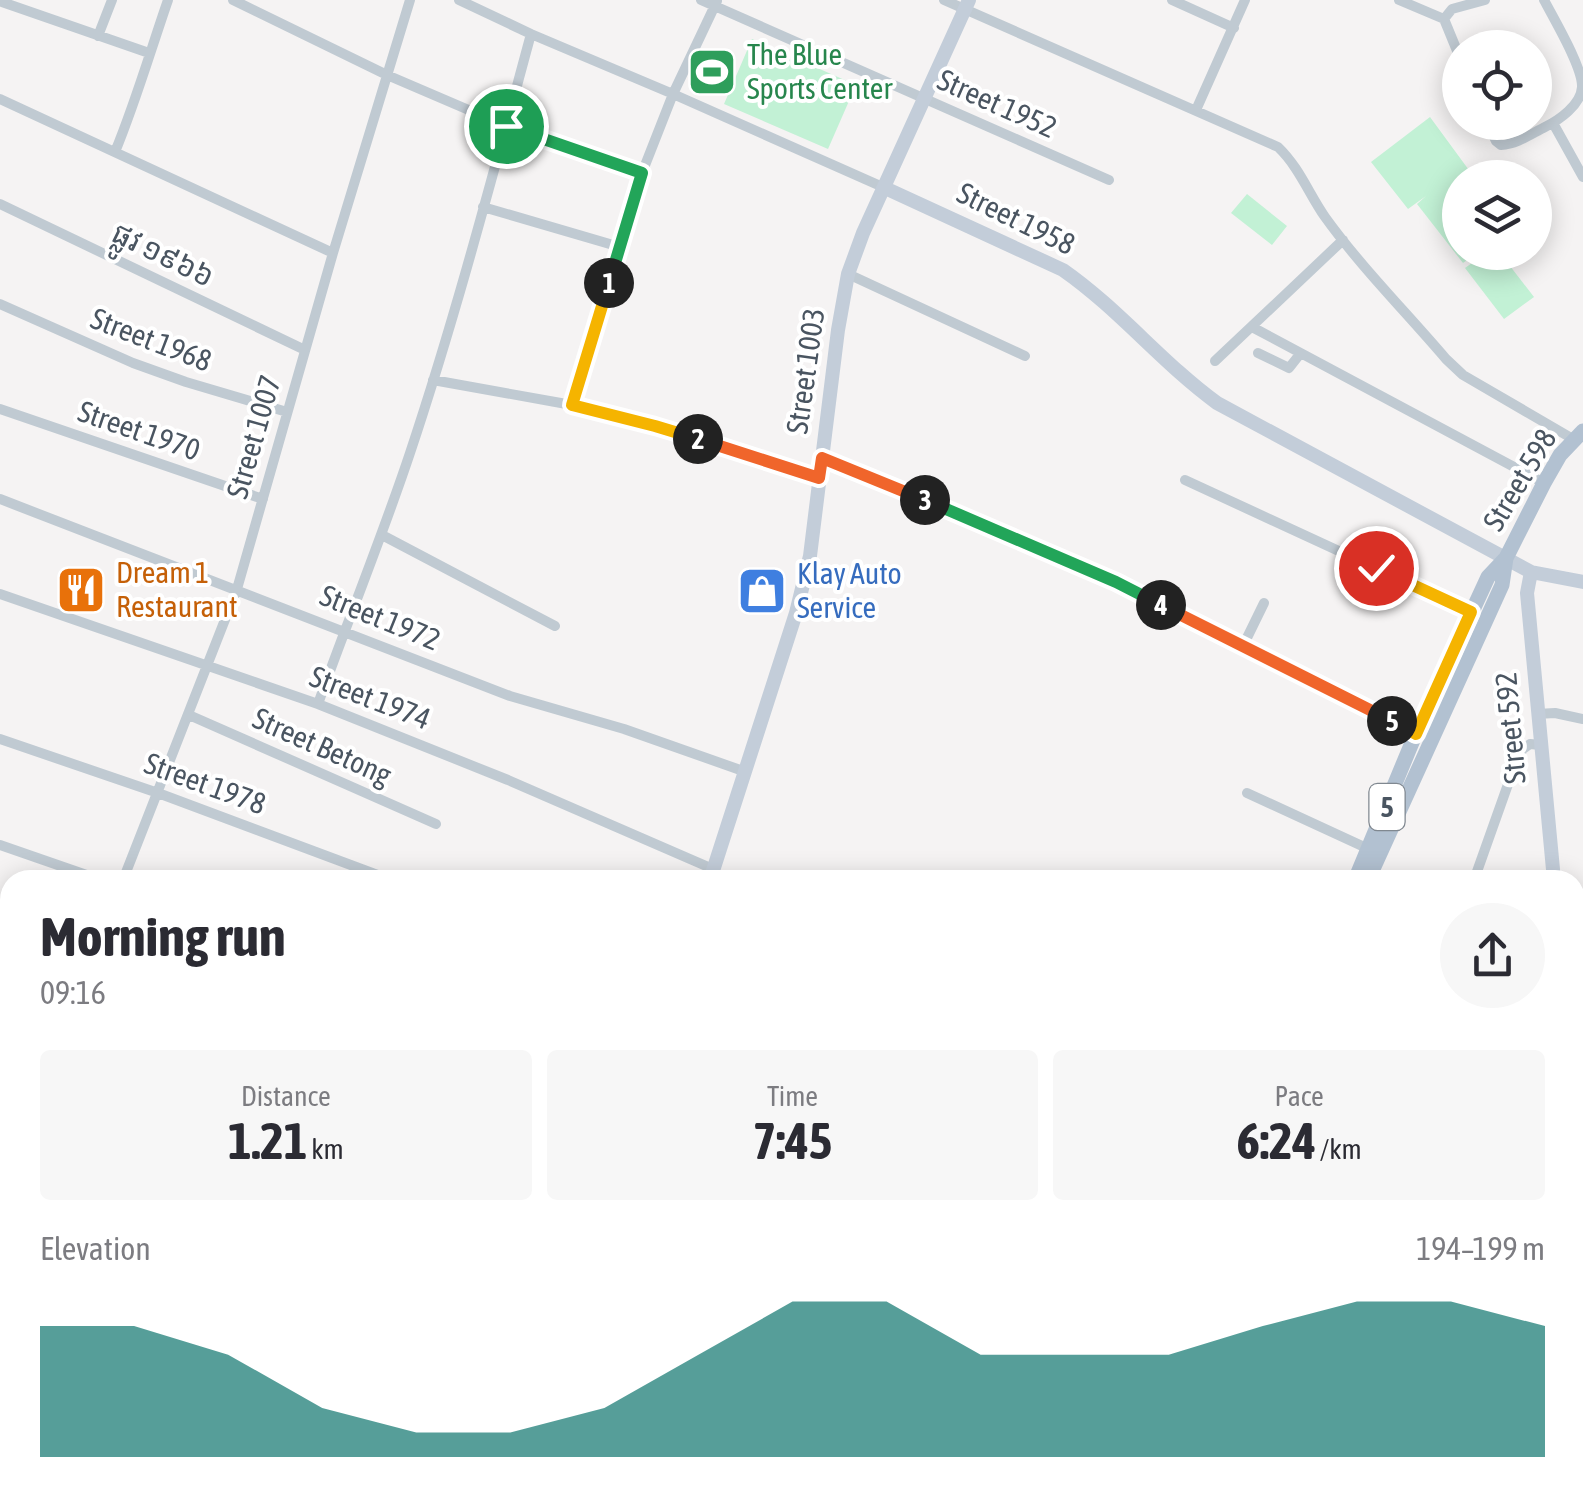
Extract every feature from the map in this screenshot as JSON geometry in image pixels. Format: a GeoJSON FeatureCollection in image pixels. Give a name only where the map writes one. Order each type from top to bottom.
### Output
{"type":"FeatureCollection","features":[{"type":"Feature","properties":{"kind":"main road","name":"Street 598"},"geometry":{"type":"LineString","coordinates":[[1362,870],[1374,852],[1424,737],[1488,577],[1506,558],[1560,455],[1578,435]]}},
{"type":"Feature","properties":{"kind":"main road","name":"Street 598"},"geometry":{"type":"LineString","coordinates":[[1424,737],[1502,584],[1506,558]]}},
{"type":"Feature","properties":{"kind":"main road","name":"Street 598"},"geometry":{"type":"LineString","coordinates":[[1370,870],[1374,852]]}},
{"type":"Feature","properties":{"kind":"street"},"geometry":{"type":"LineString","coordinates":[[98,36],[112,0]]}},
{"type":"Feature","properties":{"kind":"street"},"geometry":{"type":"LineString","coordinates":[[233,0],[387,75],[506,126],[642,173]]}},
{"type":"Feature","properties":{"kind":"street","name":"Street 1007"},"geometry":{"type":"LineString","coordinates":[[128,870],[236,589],[410,0]]}},
{"type":"Feature","properties":{"kind":"street","name":"Street 1958"},"geometry":{"type":"LineString","coordinates":[[458,0],[1063,270],[1217,403],[1530,572],[1583,582]]}},
{"type":"Feature","properties":{"kind":"street","name":"Street 1952"},"geometry":{"type":"LineString","coordinates":[[701,0],[716,3],[924,100],[1109,180]]}},
{"type":"Feature","properties":{"kind":"street"},"geometry":{"type":"LineString","coordinates":[[944,0],[966,4],[1278,147],[1292,160],[1343,240],[1463,375],[1578,435]]}},
{"type":"Feature","properties":{"kind":"street"},"geometry":{"type":"LineString","coordinates":[[1172,0],[1234,28]]}},
{"type":"Feature","properties":{"kind":"street"},"geometry":{"type":"LineString","coordinates":[[1196,110],[1245,0]]}},
{"type":"Feature","properties":{"kind":"street"},"geometry":{"type":"LineString","coordinates":[[1399,0],[1444,19],[1449,30]]}},
{"type":"Feature","properties":{"kind":"street"},"geometry":{"type":"LineString","coordinates":[[1444,19],[1452,9],[1485,0]]}},
{"type":"Feature","properties":{"kind":"street"},"geometry":{"type":"LineString","coordinates":[[1544,0],[1581,70],[1580,97],[1554,123],[1583,177]]}},
{"type":"Feature","properties":{"kind":"street"},"geometry":{"type":"LineString","coordinates":[[114,152],[147,68],[164,1]]}},
{"type":"Feature","properties":{"kind":"street"},"geometry":{"type":"LineString","coordinates":[[572,405],[642,173],[673,94],[716,3]]}},
{"type":"Feature","properties":{"kind":"street"},"geometry":{"type":"LineString","coordinates":[[2,4],[149,53]]}},
{"type":"Feature","properties":{"kind":"street","name":"Street 1003"},"geometry":{"type":"LineString","coordinates":[[714,870],[796,613],[810,556],[848,274],[966,4]]}},
{"type":"Feature","properties":{"kind":"street"},"geometry":{"type":"LineString","coordinates":[[318,704],[382,535],[432,380],[530,34]]}},
{"type":"Feature","properties":{"kind":"street"},"geometry":{"type":"LineString","coordinates":[[0,99],[333,253]]}},
{"type":"Feature","properties":{"kind":"street"},"geometry":{"type":"LineString","coordinates":[[1496,140],[1501,145],[1518,140]]}},
{"type":"Feature","properties":{"kind":"street","name":"ផ្លូវ ១៩៦៦"},"geometry":{"type":"LineString","coordinates":[[0,204],[305,350]]}},
{"type":"Feature","properties":{"kind":"street"},"geometry":{"type":"LineString","coordinates":[[484,207],[620,247]]}},
{"type":"Feature","properties":{"kind":"street"},"geometry":{"type":"LineString","coordinates":[[1215,361],[1343,240]]}},
{"type":"Feature","properties":{"kind":"street"},"geometry":{"type":"LineString","coordinates":[[848,274],[1025,356]]}},
{"type":"Feature","properties":{"kind":"street","name":"Street 1968"},"geometry":{"type":"LineString","coordinates":[[0,304],[133,363],[288,412]]}},
{"type":"Feature","properties":{"kind":"street"},"geometry":{"type":"LineString","coordinates":[[1252,327],[1544,483]]}},
{"type":"Feature","properties":{"kind":"street"},"geometry":{"type":"LineString","coordinates":[[1258,353],[1289,368],[1300,354]]}},
{"type":"Feature","properties":{"kind":"street"},"geometry":{"type":"LineString","coordinates":[[432,380],[572,405],[655,426],[819,478]]}},
{"type":"Feature","properties":{"kind":"street","name":"Street 1970"},"geometry":{"type":"LineString","coordinates":[[0,409],[263,498]]}},
{"type":"Feature","properties":{"kind":"street"},"geometry":{"type":"LineString","coordinates":[[822,458],[1116,582],[1424,737]]}},
{"type":"Feature","properties":{"kind":"street"},"geometry":{"type":"LineString","coordinates":[[1185,480],[1471,612]]}},
{"type":"Feature","properties":{"kind":"street","name":"Street 1972"},"geometry":{"type":"LineString","coordinates":[[0,499],[510,696],[746,772]]}},
{"type":"Feature","properties":{"kind":"street"},"geometry":{"type":"LineString","coordinates":[[382,535],[555,626]]}},
{"type":"Feature","properties":{"kind":"street","name":"Street 592"},"geometry":{"type":"LineString","coordinates":[[1530,572],[1527,593],[1553,870]]}},
{"type":"Feature","properties":{"kind":"street","name":"Street 1974"},"geometry":{"type":"LineString","coordinates":[[0,594],[318,704],[508,780],[701,870]]}},
{"type":"Feature","properties":{"kind":"street"},"geometry":{"type":"LineString","coordinates":[[1243,646],[1264,603]]}},
{"type":"Feature","properties":{"kind":"street"},"geometry":{"type":"LineString","coordinates":[[1537,714],[1583,719]]}},
{"type":"Feature","properties":{"kind":"street","name":"Street Betong"},"geometry":{"type":"LineString","coordinates":[[188,716],[436,824]]}},
{"type":"Feature","properties":{"kind":"street","name":"Street 1978"},"geometry":{"type":"LineString","coordinates":[[0,739],[363,870]]}},
{"type":"Feature","properties":{"kind":"street"},"geometry":{"type":"LineString","coordinates":[[1478,870],[1523,748],[1540,745]]}},
{"type":"Feature","properties":{"kind":"street"},"geometry":{"type":"LineString","coordinates":[[1247,793],[1374,852]]}},
{"type":"Feature","properties":{"kind":"street"},"geometry":{"type":"LineString","coordinates":[[0,844],[73,870]]}},
{"type":"Feature","properties":{"kind":"green space"},"geometry":{"type":"Polygon","coordinates":[[[752,39],[856,85],[828,149],[724,104],[752,39]]]}},
{"type":"Feature","properties":{"kind":"green space"},"geometry":{"type":"Polygon","coordinates":[[[1430,117],[1442,133],[1442,140],[1447,140],[1462,160],[1442,160],[1442,236],[1417,204],[1426,196],[1408,209],[1371,162],[1430,117]]]}},
{"type":"Feature","properties":{"kind":"green space"},"geometry":{"type":"Polygon","coordinates":[[[1247,194],[1287,226],[1272,245],[1231,213],[1247,194]]]}},
{"type":"Feature","properties":{"kind":"green space"},"geometry":{"type":"Polygon","coordinates":[[[1467,270],[1513,270],[1534,297],[1504,319],[1467,270]]]}},
{"type":"Feature","properties":{"kind":"place","name":"The Blue Sports Center"},"geometry":{"type":"Point","coordinates":[712,72]}},
{"type":"Feature","properties":{"kind":"place","name":"Dream 1 Restaurant"},"geometry":{"type":"Point","coordinates":[81,590]}},
{"type":"Feature","properties":{"kind":"place","name":"Klay Auto Service"},"geometry":{"type":"Point","coordinates":[762,591]}},
{"type":"Feature","properties":{"kind":"route"},"geometry":{"type":"LineString","coordinates":[[506,126],[642,173],[572,405],[655,426],[819,478],[822,458],[836,463],[1116,582],[1416,734],[1471,612],[1376,568]]}}]}
